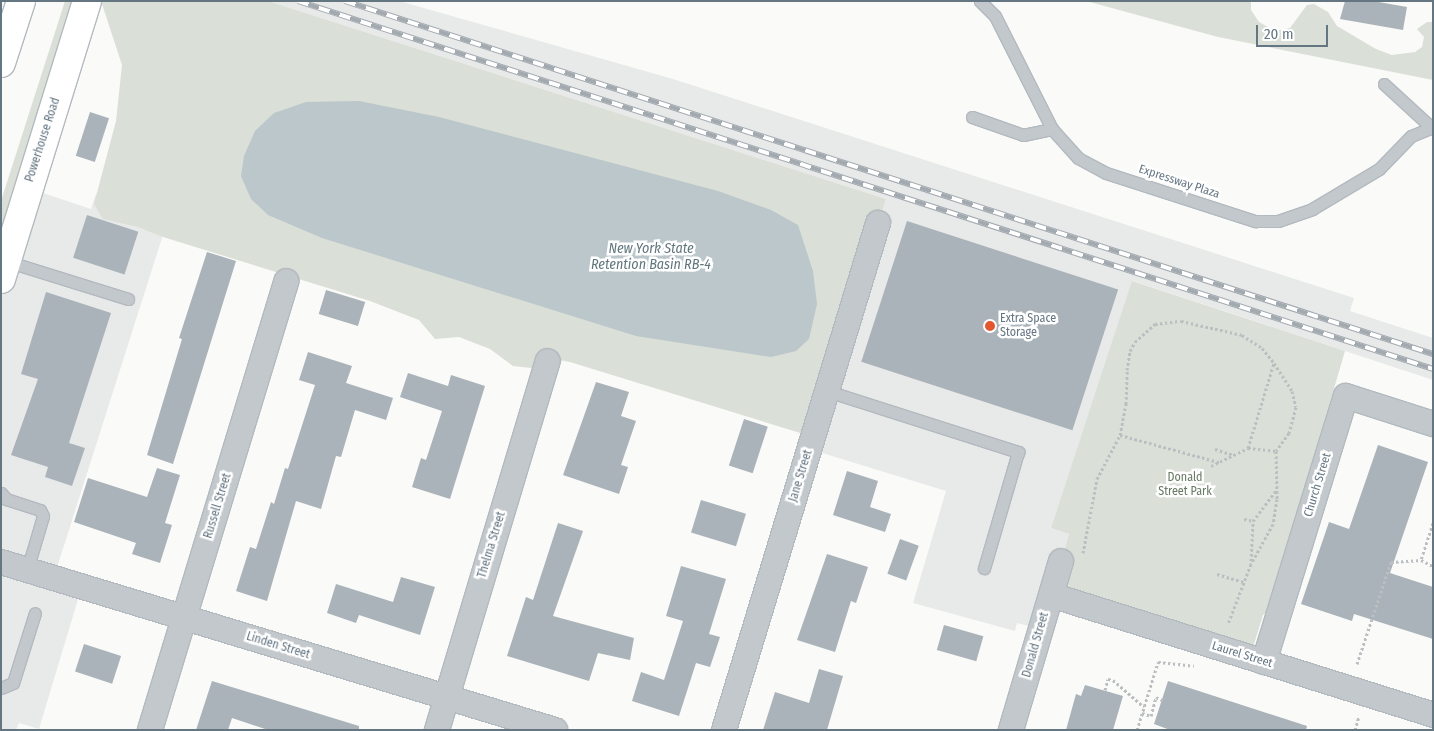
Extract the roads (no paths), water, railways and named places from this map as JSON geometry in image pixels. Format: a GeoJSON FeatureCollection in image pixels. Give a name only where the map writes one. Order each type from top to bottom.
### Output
{"type":"FeatureCollection","features":[{"type":"Feature","properties":{"kind":"main road"},"geometry":{"type":"LineString","coordinates":[[1,63],[20,1]]}},
{"type":"Feature","properties":{"kind":"main road","name":"Powerhouse Road"},"geometry":{"type":"LineString","coordinates":[[4,270],[87,1]]}},
{"type":"Feature","properties":{"kind":"street","name":"Jane Street"},"geometry":{"type":"LineString","coordinates":[[724,730],[878,223]]}},
{"type":"Feature","properties":{"kind":"street","name":"Russell Street"},"geometry":{"type":"LineString","coordinates":[[150,730],[286,281]]}},
{"type":"Feature","properties":{"kind":"street","name":"Thelma Street"},"geometry":{"type":"LineString","coordinates":[[437,730],[548,360]]}},
{"type":"Feature","properties":{"kind":"street","name":"Church Street"},"geometry":{"type":"LineString","coordinates":[[1264,662],[1346,396],[1433,424]]}},
{"type":"Feature","properties":{"kind":"street","name":"Donald Street"},"geometry":{"type":"LineString","coordinates":[[1011,730],[1051,595],[1072,558]]}},
{"type":"Feature","properties":{"kind":"street","name":"Linden Street"},"geometry":{"type":"LineString","coordinates":[[1,562],[555,730]]}},
{"type":"Feature","properties":{"kind":"street","name":"Laurel Street"},"geometry":{"type":"LineString","coordinates":[[1051,595],[1433,715]]}},
{"type":"Feature","properties":{"kind":"lane","name":"Expressway Plaza"},"geometry":{"type":"LineString","coordinates":[[980,1],[995,16],[1052,129],[1078,158],[1106,173],[1255,221],[1278,221],[1312,209],[1379,169],[1411,136],[1432,127]]}},
{"type":"Feature","properties":{"kind":"lane"},"geometry":{"type":"LineString","coordinates":[[1384,84],[1432,127]]}},
{"type":"Feature","properties":{"kind":"lane"},"geometry":{"type":"LineString","coordinates":[[972,117],[1023,135],[1052,129]]}},
{"type":"Feature","properties":{"kind":"lane"},"geometry":{"type":"LineString","coordinates":[[4,270],[128,299]]}},
{"type":"Feature","properties":{"kind":"lane"},"geometry":{"type":"LineString","coordinates":[[827,391],[1018,452],[984,568]]}},
{"type":"Feature","properties":{"kind":"lane"},"geometry":{"type":"LineString","coordinates":[[1,493],[6,499],[40,510],[43,516],[28,570]]}},
{"type":"Feature","properties":{"kind":"lane"},"geometry":{"type":"LineString","coordinates":[[1,688],[13,683],[34,613]]}},
{"type":"Feature","properties":{"kind":"water","name":"New York State Retention Basin RB-4"},"geometry":{"type":"Polygon","coordinates":[[[359,101],[439,117],[718,191],[771,210],[798,225],[813,271],[817,304],[809,339],[796,351],[771,357],[636,336],[322,238],[268,215],[251,199],[241,176],[244,156],[255,131],[274,113],[306,102],[359,101]]]}},
{"type":"Feature","properties":{"kind":"railway"},"geometry":{"type":"LineString","coordinates":[[298,1],[1433,369]]}},
{"type":"Feature","properties":{"kind":"railway"},"geometry":{"type":"LineString","coordinates":[[345,1],[1433,354]]}},
{"type":"Feature","properties":{"kind":"place","name":"Extra Space Storage"},"geometry":{"type":"Point","coordinates":[990,326]}},
{"type":"Feature","properties":{"kind":"park label","name":"Donald Street Park"},"geometry":{"type":"Point","coordinates":[1185,485]}}]}
